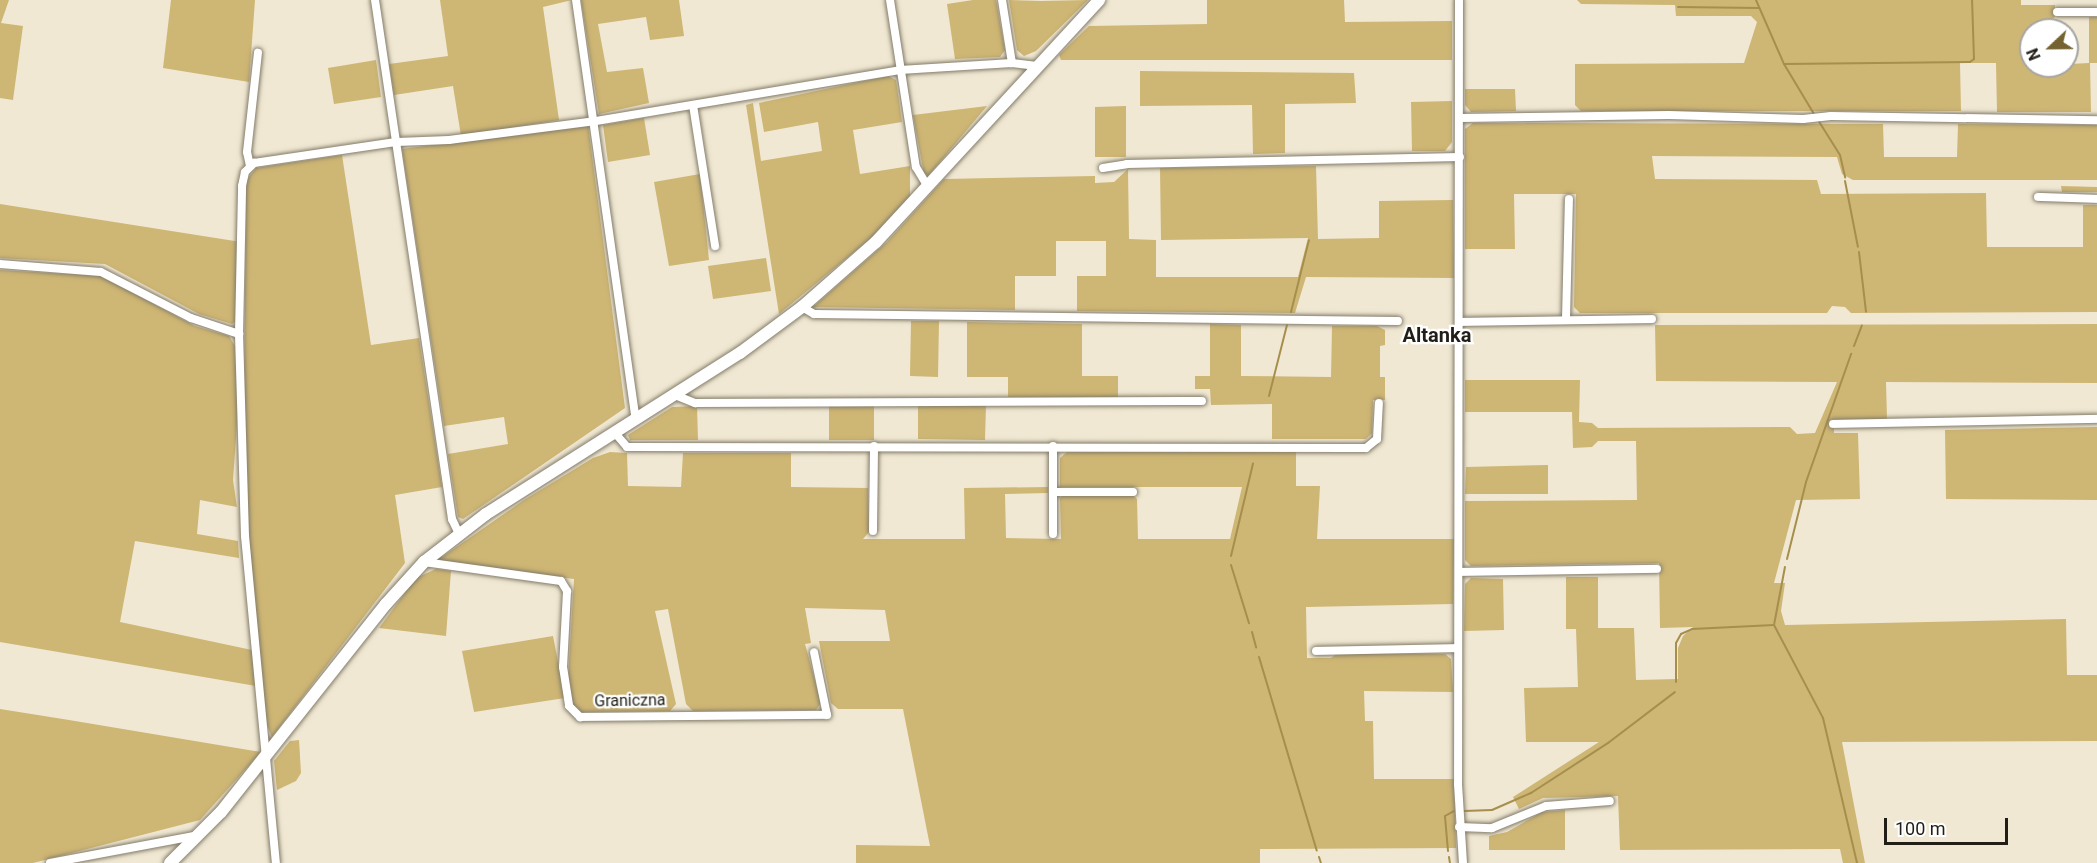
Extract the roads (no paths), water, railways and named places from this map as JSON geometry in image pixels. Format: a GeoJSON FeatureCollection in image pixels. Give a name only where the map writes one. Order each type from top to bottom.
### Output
{"type":"FeatureCollection","features":[{"type":"Feature","properties":{"kind":"street"},"geometry":{"type":"LineString","coordinates":[[375,0],[452,519],[459,534]]}},
{"type":"Feature","properties":{"kind":"street"},"geometry":{"type":"LineString","coordinates":[[576,0],[596,121],[636,419]]}},
{"type":"Feature","properties":{"kind":"street"},"geometry":{"type":"LineString","coordinates":[[890,0],[916,167],[928,187]]}},
{"type":"Feature","properties":{"kind":"street"},"geometry":{"type":"LineString","coordinates":[[1002,0],[1012,63]]}},
{"type":"Feature","properties":{"kind":"street"},"geometry":{"type":"LineString","coordinates":[[170,863],[202,834],[268,755],[386,603],[424,562],[459,534],[764,338],[802,307],[876,242],[1099,0]]}},
{"type":"Feature","properties":{"kind":"street"},"geometry":{"type":"LineString","coordinates":[[1459,0],[1458,648],[1459,827],[1463,863]]}},
{"type":"Feature","properties":{"kind":"street"},"geometry":{"type":"LineString","coordinates":[[2057,12],[2097,12]]}},
{"type":"Feature","properties":{"kind":"street"},"geometry":{"type":"LineString","coordinates":[[258,53],[247,152],[250,166],[242,186],[239,334],[245,536],[268,755],[276,863]]}},
{"type":"Feature","properties":{"kind":"street"},"geometry":{"type":"LineString","coordinates":[[250,166],[397,142],[449,140],[596,121],[900,70],[1012,63],[1036,66]]}},
{"type":"Feature","properties":{"kind":"street"},"geometry":{"type":"LineString","coordinates":[[693,105],[715,246]]}},
{"type":"Feature","properties":{"kind":"street"},"geometry":{"type":"LineString","coordinates":[[1460,118],[1669,116],[1803,119],[1831,116],[2097,120]]}},
{"type":"Feature","properties":{"kind":"street"},"geometry":{"type":"LineString","coordinates":[[1103,168],[1127,164],[1460,157]]}},
{"type":"Feature","properties":{"kind":"street"},"geometry":{"type":"LineString","coordinates":[[2038,197],[2097,199]]}},
{"type":"Feature","properties":{"kind":"street"},"geometry":{"type":"LineString","coordinates":[[1566,319],[1569,199]]}},
{"type":"Feature","properties":{"kind":"street"},"geometry":{"type":"LineString","coordinates":[[0,264],[101,272],[191,318],[239,334]]}},
{"type":"Feature","properties":{"kind":"street"},"geometry":{"type":"LineString","coordinates":[[802,307],[814,314],[1398,321]]}},
{"type":"Feature","properties":{"kind":"street"},"geometry":{"type":"LineString","coordinates":[[1459,322],[1566,319],[1652,320]]}},
{"type":"Feature","properties":{"kind":"street"},"geometry":{"type":"LineString","coordinates":[[675,394],[695,403],[1202,401]]}},
{"type":"Feature","properties":{"kind":"street"},"geometry":{"type":"LineString","coordinates":[[615,433],[627,447],[1366,448],[1377,439],[1379,403]]}},
{"type":"Feature","properties":{"kind":"street"},"geometry":{"type":"LineString","coordinates":[[1833,424],[2097,419]]}},
{"type":"Feature","properties":{"kind":"street"},"geometry":{"type":"LineString","coordinates":[[873,531],[874,446]]}},
{"type":"Feature","properties":{"kind":"street"},"geometry":{"type":"LineString","coordinates":[[1053,446],[1053,534]]}},
{"type":"Feature","properties":{"kind":"street"},"geometry":{"type":"LineString","coordinates":[[1053,492],[1133,492]]}},
{"type":"Feature","properties":{"kind":"street","name":"Graniczna"},"geometry":{"type":"LineString","coordinates":[[424,562],[561,581],[567,591],[563,668],[567,697],[570,709],[580,717],[826,715],[814,652]]}},
{"type":"Feature","properties":{"kind":"street"},"geometry":{"type":"LineString","coordinates":[[1459,572],[1657,569]]}},
{"type":"Feature","properties":{"kind":"street"},"geometry":{"type":"LineString","coordinates":[[1316,651],[1458,648]]}},
{"type":"Feature","properties":{"kind":"street"},"geometry":{"type":"LineString","coordinates":[[1459,827],[1492,828],[1546,806],[1610,801]]}},
{"type":"Feature","properties":{"kind":"street"},"geometry":{"type":"LineString","coordinates":[[50,863],[202,834]]}},
{"type":"Feature","properties":{"kind":"waterway"},"geometry":{"type":"LineString","coordinates":[[1756,0],[1784,64],[1814,114]]}},
{"type":"Feature","properties":{"kind":"waterway"},"geometry":{"type":"LineString","coordinates":[[1784,64],[1970,62],[1974,59],[1972,0]]}},
{"type":"Feature","properties":{"kind":"waterway"},"geometry":{"type":"LineString","coordinates":[[1678,7],[1759,8]]}},
{"type":"Feature","properties":{"kind":"waterway"},"geometry":{"type":"LineString","coordinates":[[1818,120],[1840,155],[1845,177]]}},
{"type":"Feature","properties":{"kind":"waterway"},"geometry":{"type":"LineString","coordinates":[[1845,181],[1858,247]]}},
{"type":"Feature","properties":{"kind":"waterway"},"geometry":{"type":"LineString","coordinates":[[1291,312],[1309,240]]}},
{"type":"Feature","properties":{"kind":"waterway"},"geometry":{"type":"LineString","coordinates":[[1859,252],[1866,312]]}},
{"type":"Feature","properties":{"kind":"waterway"},"geometry":{"type":"LineString","coordinates":[[1269,396],[1287,325]]}},
{"type":"Feature","properties":{"kind":"waterway"},"geometry":{"type":"LineString","coordinates":[[1854,346],[1862,325]]}},
{"type":"Feature","properties":{"kind":"waterway"},"geometry":{"type":"LineString","coordinates":[[1787,559],[1806,482],[1851,354]]}},
{"type":"Feature","properties":{"kind":"waterway"},"geometry":{"type":"LineString","coordinates":[[1231,556],[1253,464]]}},
{"type":"Feature","properties":{"kind":"waterway"},"geometry":{"type":"LineString","coordinates":[[1231,565],[1249,623]]}},
{"type":"Feature","properties":{"kind":"waterway"},"geometry":{"type":"LineString","coordinates":[[1774,625],[1785,567]]}},
{"type":"Feature","properties":{"kind":"waterway"},"geometry":{"type":"LineString","coordinates":[[1676,682],[1676,643],[1681,634],[1692,629],[1774,625],[1823,718],[1857,863]]}},
{"type":"Feature","properties":{"kind":"waterway"},"geometry":{"type":"LineString","coordinates":[[1252,632],[1256,647]]}},
{"type":"Feature","properties":{"kind":"waterway"},"geometry":{"type":"LineString","coordinates":[[1259,657],[1317,851]]}},
{"type":"Feature","properties":{"kind":"waterway"},"geometry":{"type":"LineString","coordinates":[[1464,811],[1492,810],[1531,793],[1608,743],[1675,692]]}},
{"type":"Feature","properties":{"kind":"waterway"},"geometry":{"type":"LineString","coordinates":[[1448,851],[1445,816],[1454,811]]}},
{"type":"Feature","properties":{"kind":"waterway"},"geometry":{"type":"LineString","coordinates":[[1319,857],[1321,863]]}},
{"type":"Feature","properties":{"kind":"waterway"},"geometry":{"type":"LineString","coordinates":[[1449,857],[1450,863]]}},
{"type":"Feature","properties":{"kind":"district","name":"Altanka"},"geometry":{"type":"Point","coordinates":[1437,335]}}]}
